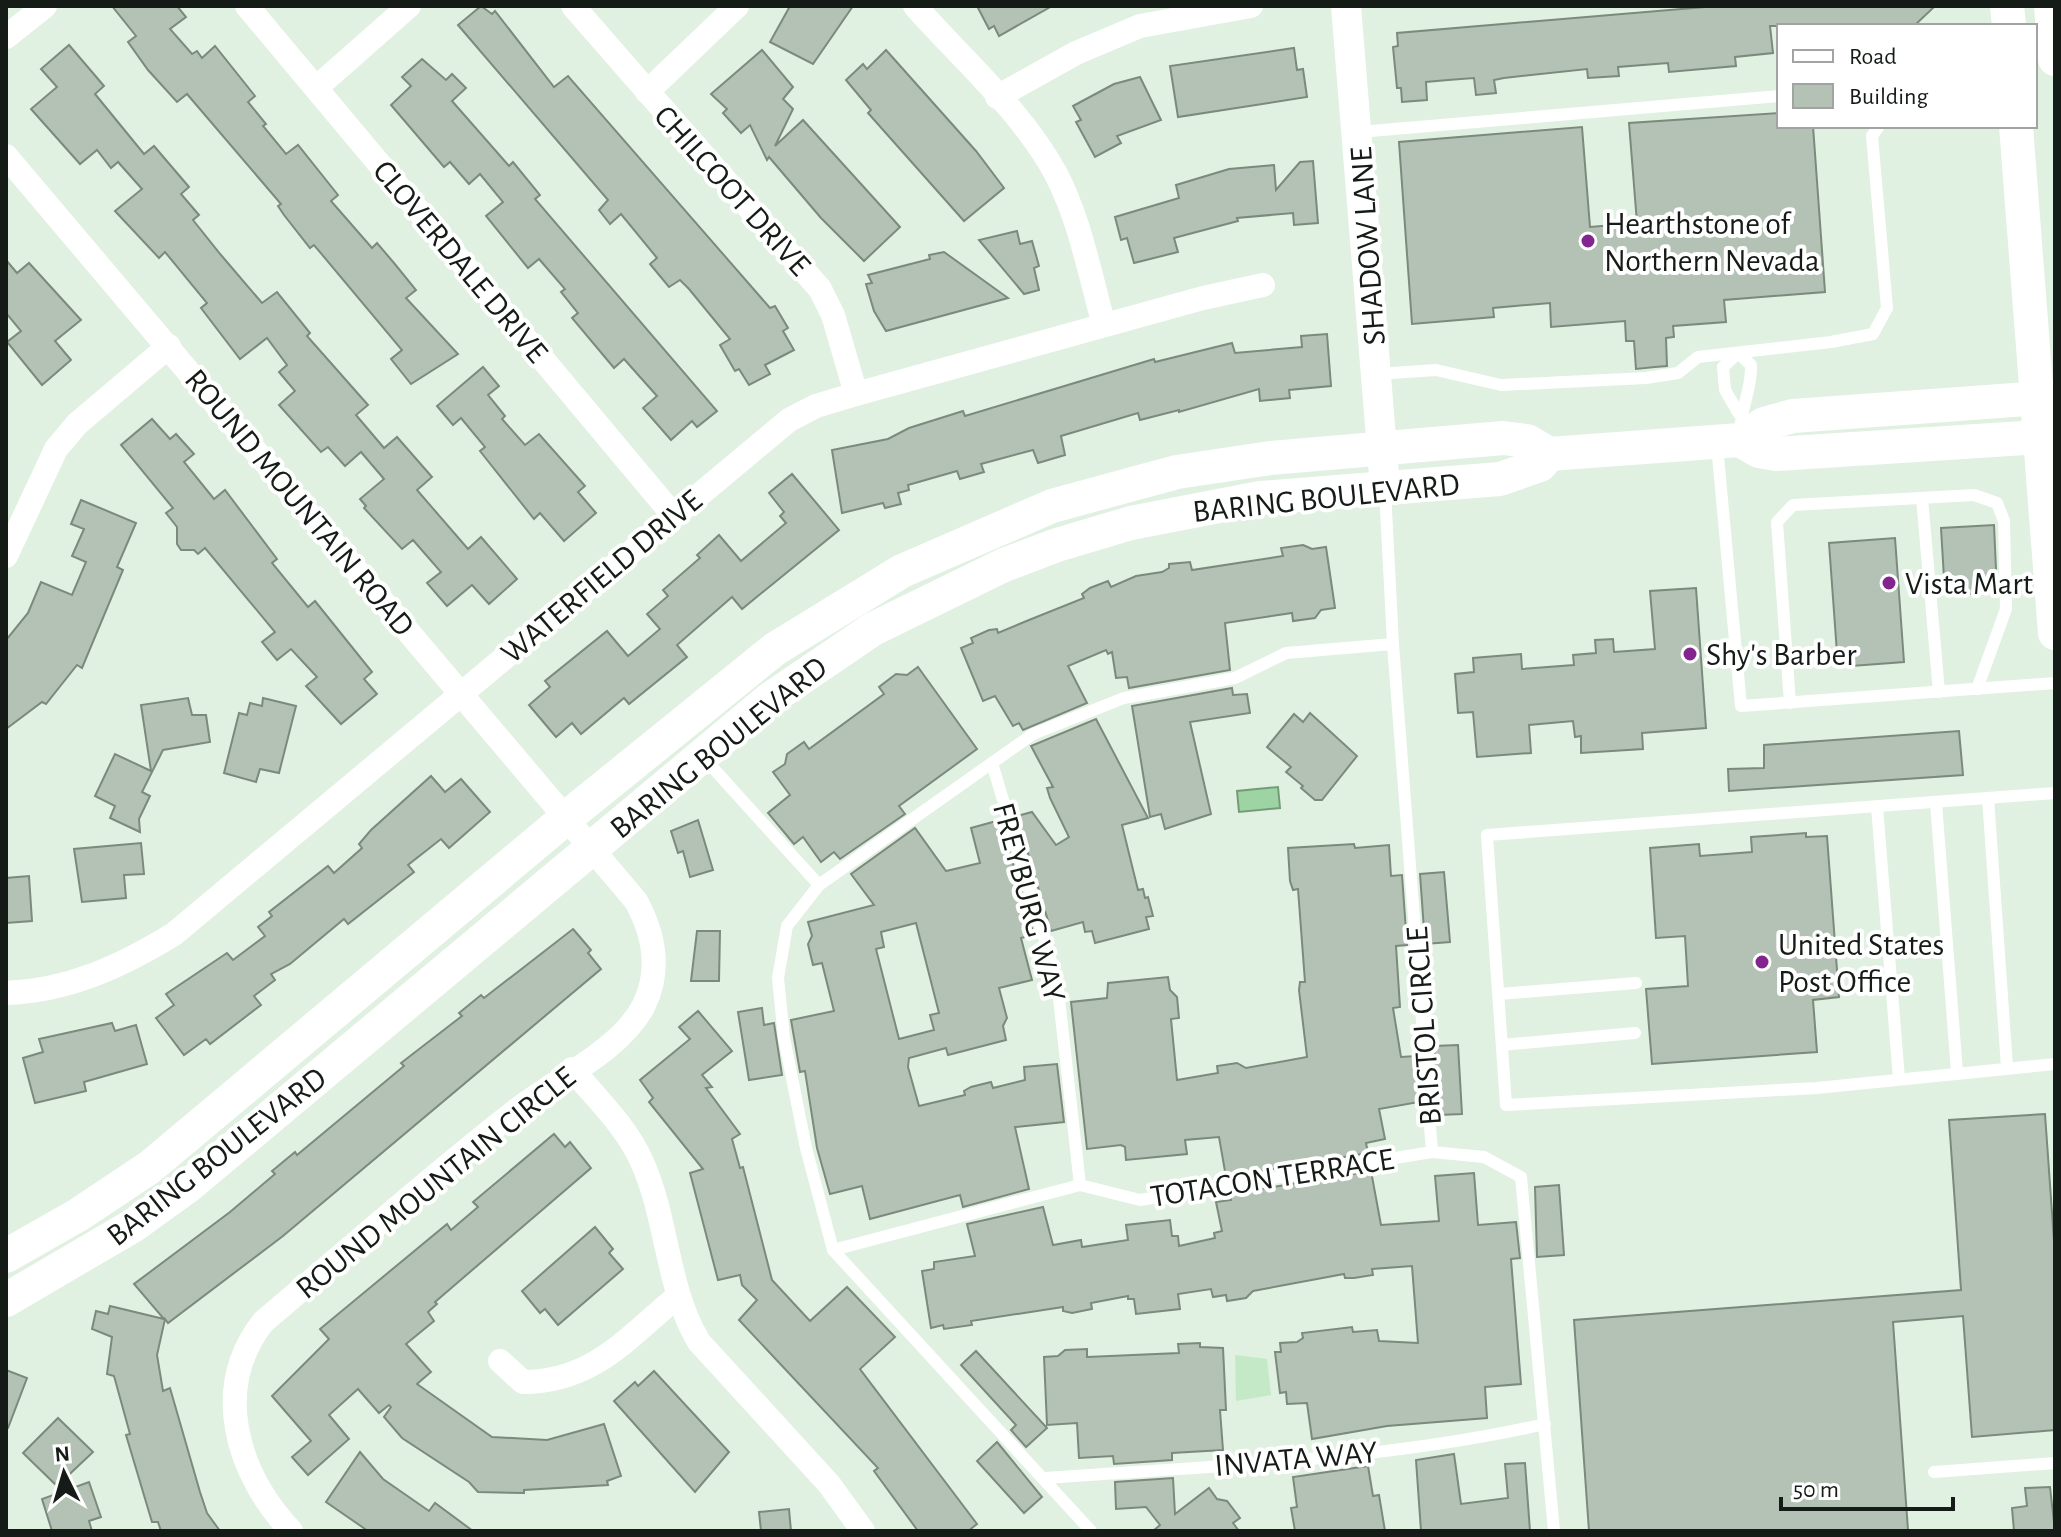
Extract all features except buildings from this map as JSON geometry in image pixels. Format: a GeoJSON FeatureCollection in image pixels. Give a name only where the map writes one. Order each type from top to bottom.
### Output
{"type":"FeatureCollection","features":[{"type":"Feature","properties":{"kind":"main road"},"geometry":{"type":"LineString","coordinates":[[2051,6],[2055,59]]}},
{"type":"Feature","properties":{"kind":"main road"},"geometry":{"type":"LineString","coordinates":[[2016,128],[2046,398],[2055,633]]}},
{"type":"Feature","properties":{"kind":"main road","name":"BARING BOULEVARD"},"geometry":{"type":"LineString","coordinates":[[6,1256],[66,1223],[150,1167],[566,818],[775,649],[861,593],[937,553],[1052,506],[1150,478],[1221,463],[1503,438],[1527,441],[1549,454],[1732,432],[1793,416],[2046,398]]}},
{"type":"Feature","properties":{"kind":"main road","name":"BARING BOULEVARD"},"geometry":{"type":"LineString","coordinates":[[1732,432],[1759,451],[1776,454],[2048,436]]}},
{"type":"Feature","properties":{"kind":"main road","name":"BARING BOULEVARD"},"geometry":{"type":"LineString","coordinates":[[6,1300],[134,1225],[188,1186],[770,699],[847,646],[935,597],[1004,565],[1131,523],[1260,498],[1500,479],[1540,465],[1549,454]]}},
{"type":"Feature","properties":{"kind":"street"},"geometry":{"type":"LineString","coordinates":[[6,37],[45,6]]}},
{"type":"Feature","properties":{"kind":"street","name":"CLOVERDALE DRIVE"},"geometry":{"type":"LineString","coordinates":[[247,6],[674,516]]}},
{"type":"Feature","properties":{"kind":"street"},"geometry":{"type":"LineString","coordinates":[[316,88],[409,6]]}},
{"type":"Feature","properties":{"kind":"street","name":"CHILCOOT DRIVE"},"geometry":{"type":"LineString","coordinates":[[573,6],[820,289],[833,315],[856,394]]}},
{"type":"Feature","properties":{"kind":"street"},"geometry":{"type":"LineString","coordinates":[[647,92],[737,6]]}},
{"type":"Feature","properties":{"kind":"street"},"geometry":{"type":"LineString","coordinates":[[915,6],[1035,141],[1056,175],[1072,211],[1104,325]]}},
{"type":"Feature","properties":{"kind":"street"},"geometry":{"type":"LineString","coordinates":[[997,97],[1101,41],[1181,11],[1251,6]]}},
{"type":"Feature","properties":{"kind":"street","name":"SHADOW LANE"},"geometry":{"type":"LineString","coordinates":[[1346,6],[1359,132],[1385,487]]}},
{"type":"Feature","properties":{"kind":"street","name":"ROUND MOUNTAIN ROAD"},"geometry":{"type":"LineString","coordinates":[[6,156],[592,849]]}},
{"type":"Feature","properties":{"kind":"street","name":"WATERFIELD DRIVE"},"geometry":{"type":"LineString","coordinates":[[6,993],[57,987],[98,974],[137,957],[174,934],[789,420],[816,406],[856,394],[1104,325],[1263,285]]}},
{"type":"Feature","properties":{"kind":"street"},"geometry":{"type":"LineString","coordinates":[[6,556],[12,525],[70,432],[169,346]]}},
{"type":"Feature","properties":{"kind":"street","name":"ROUND MOUNTAIN CIRCLE"},"geometry":{"type":"LineString","coordinates":[[291,1531],[255,1481],[237,1425],[233,1384],[248,1342],[263,1322],[514,1111],[613,1044],[632,1025],[645,1004],[654,958],[647,920],[636,901],[592,849]]}},
{"type":"Feature","properties":{"kind":"street"},"geometry":{"type":"LineString","coordinates":[[572,1069],[633,1142],[644,1165],[678,1296],[686,1321],[699,1342],[829,1484],[863,1531]]}},
{"type":"Feature","properties":{"kind":"street"},"geometry":{"type":"LineString","coordinates":[[500,1361],[523,1382],[548,1382],[572,1376],[594,1365],[678,1296]]}},
{"type":"Feature","properties":{"kind":"lane"},"geometry":{"type":"LineString","coordinates":[[1359,132],[1777,96]]}},
{"type":"Feature","properties":{"kind":"lane"},"geometry":{"type":"LineString","coordinates":[[1377,374],[1436,370],[1501,385],[1646,378],[1678,373],[1698,357],[1873,334],[1887,308],[1872,136],[1878,128]]}},
{"type":"Feature","properties":{"kind":"lane"},"geometry":{"type":"LineString","coordinates":[[1732,432],[1752,389],[1751,365],[1738,353]]}},
{"type":"Feature","properties":{"kind":"lane"},"geometry":{"type":"LineString","coordinates":[[1738,353],[1723,367],[1732,432],[1741,706],[2055,683]]}},
{"type":"Feature","properties":{"kind":"lane","name":"BRISTOL CIRCLE"},"geometry":{"type":"LineString","coordinates":[[1385,487],[1393,644],[1432,1152],[1484,1157],[1521,1177],[1554,1531]]}},
{"type":"Feature","properties":{"kind":"lane"},"geometry":{"type":"LineString","coordinates":[[1790,703],[1777,522],[1793,505],[1974,495],[1997,503],[2004,521],[2006,609],[1977,689]]}},
{"type":"Feature","properties":{"kind":"lane"},"geometry":{"type":"LineString","coordinates":[[1922,498],[1939,692]]}},
{"type":"Feature","properties":{"kind":"lane"},"geometry":{"type":"LineString","coordinates":[[1091,1531],[833,1250],[806,1148],[784,1038],[778,978],[787,926],[819,885],[1033,734],[1124,698],[1235,678],[1286,653],[1393,644]]}},
{"type":"Feature","properties":{"kind":"lane"},"geometry":{"type":"LineString","coordinates":[[703,757],[819,885]]}},
{"type":"Feature","properties":{"kind":"lane","name":"FREYBURG WAY"},"geometry":{"type":"LineString","coordinates":[[992,763],[1057,981],[1080,1185]]}},
{"type":"Feature","properties":{"kind":"lane"},"geometry":{"type":"LineString","coordinates":[[2055,793],[1487,835],[1506,1105],[1817,1088],[2055,1064]]}},
{"type":"Feature","properties":{"kind":"lane"},"geometry":{"type":"LineString","coordinates":[[1988,798],[2007,1067]]}},
{"type":"Feature","properties":{"kind":"lane"},"geometry":{"type":"LineString","coordinates":[[1936,803],[1957,1072]]}},
{"type":"Feature","properties":{"kind":"lane"},"geometry":{"type":"LineString","coordinates":[[1877,807],[1899,1079]]}},
{"type":"Feature","properties":{"kind":"lane"},"geometry":{"type":"LineString","coordinates":[[1499,994],[1636,983]]}},
{"type":"Feature","properties":{"kind":"lane"},"geometry":{"type":"LineString","coordinates":[[1502,1045],[1635,1033]]}},
{"type":"Feature","properties":{"kind":"lane","name":"TOTACON TERRACE"},"geometry":{"type":"LineString","coordinates":[[833,1250],[1080,1185],[1140,1200],[1432,1152]]}},
{"type":"Feature","properties":{"kind":"lane","name":"INVATA WAY"},"geometry":{"type":"LineString","coordinates":[[1044,1478],[1319,1459],[1490,1437],[1545,1424]]}},
{"type":"Feature","properties":{"kind":"lane"},"geometry":{"type":"LineString","coordinates":[[1934,1472],[2055,1463]]}},
{"type":"Feature","properties":{"kind":"shaded area"},"geometry":{"type":"Polygon","coordinates":[[[1278,787],[1280,808],[1239,812],[1237,791],[1278,787]]]}},
{"type":"Feature","properties":{"kind":"shaded area"},"geometry":{"type":"Polygon","coordinates":[[[1235,1355],[1267,1359],[1271,1395],[1236,1401],[1235,1355]]]}},
{"type":"Feature","properties":{"kind":"place","name":"Hearthstone of Northern Nevada"},"geometry":{"type":"Point","coordinates":[1588,241]}},
{"type":"Feature","properties":{"kind":"place","name":"Vista Mart"},"geometry":{"type":"Point","coordinates":[1889,583]}},
{"type":"Feature","properties":{"kind":"place","name":"Shy's Barber"},"geometry":{"type":"Point","coordinates":[1690,654]}},
{"type":"Feature","properties":{"kind":"place","name":"United States Post Office"},"geometry":{"type":"Point","coordinates":[1762,962]}}]}
